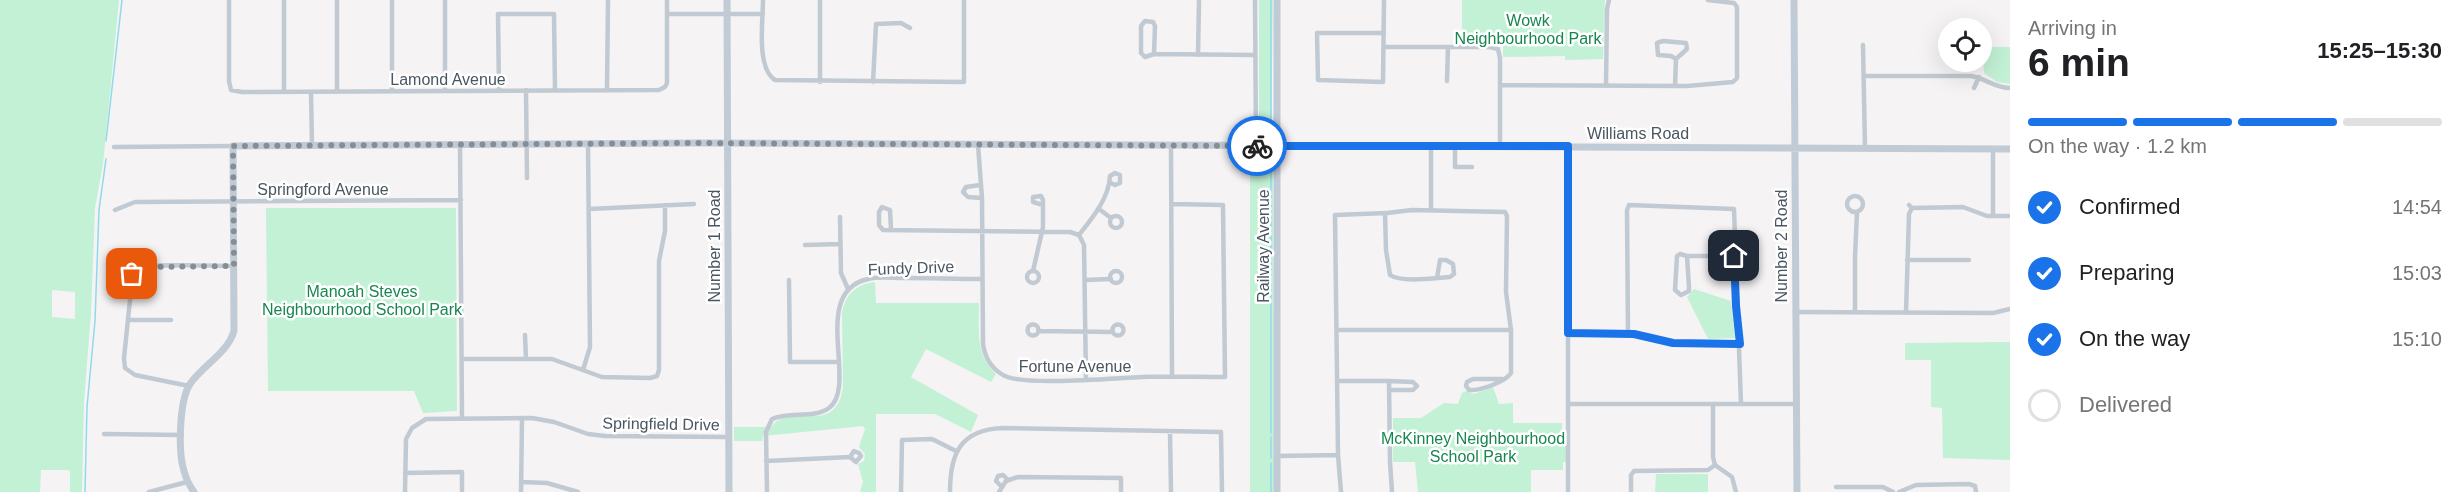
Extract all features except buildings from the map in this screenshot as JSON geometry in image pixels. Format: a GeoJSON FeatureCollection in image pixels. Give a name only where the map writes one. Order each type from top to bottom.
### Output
{"type":"FeatureCollection","features":[{"type":"Feature","properties":{"kind":"street","name":"Lamond Avenue"},"geometry":{"type":"LineString","coordinates":[[229,0],[231,90],[311,92],[659,90],[665,87],[667,14]]}},
{"type":"Feature","properties":{"kind":"street"},"geometry":{"type":"LineString","coordinates":[[284,0],[284,91]]}},
{"type":"Feature","properties":{"kind":"street"},"geometry":{"type":"LineString","coordinates":[[337,0],[337,91]]}},
{"type":"Feature","properties":{"kind":"street"},"geometry":{"type":"LineString","coordinates":[[392,0],[392,91]]}},
{"type":"Feature","properties":{"kind":"street"},"geometry":{"type":"LineString","coordinates":[[445,0],[445,90]]}},
{"type":"Feature","properties":{"kind":"street"},"geometry":{"type":"LineString","coordinates":[[607,90],[608,0]]}},
{"type":"Feature","properties":{"kind":"street"},"geometry":{"type":"LineString","coordinates":[[668,0],[667,14],[763,14]]}},
{"type":"Feature","properties":{"kind":"street","name":"Number 1 Road"},"geometry":{"type":"LineString","coordinates":[[727,0],[729,492]]}},
{"type":"Feature","properties":{"kind":"street"},"geometry":{"type":"LineString","coordinates":[[763,0],[763,61],[765,70],[771,78],[781,82],[964,82],[964,0]]}},
{"type":"Feature","properties":{"kind":"street"},"geometry":{"type":"LineString","coordinates":[[820,0],[820,82]]}},
{"type":"Feature","properties":{"kind":"street"},"geometry":{"type":"LineString","coordinates":[[1198,0],[1198,55]]}},
{"type":"Feature","properties":{"kind":"street"},"geometry":{"type":"LineString","coordinates":[[1255,0],[1256,146]]}},
{"type":"Feature","properties":{"kind":"street","name":"Railway Avenue"},"geometry":{"type":"LineString","coordinates":[[1277,0],[1277,492]]}},
{"type":"Feature","properties":{"kind":"street"},"geometry":{"type":"LineString","coordinates":[[1384,0],[1384,33],[1384,47],[1383,82],[1326,82],[1317,78],[1317,33],[1384,33]]}},
{"type":"Feature","properties":{"kind":"street"},"geometry":{"type":"LineString","coordinates":[[1606,86],[1606,9],[1609,0]]}},
{"type":"Feature","properties":{"kind":"street"},"geometry":{"type":"LineString","coordinates":[[1500,85],[1675,86],[1730,83],[1736,80],[1737,7],[1734,3],[1708,0]]}},
{"type":"Feature","properties":{"kind":"street","name":"Number 2 Road"},"geometry":{"type":"LineString","coordinates":[[1794,0],[1797,492]]}},
{"type":"Feature","properties":{"kind":"street"},"geometry":{"type":"LineString","coordinates":[[499,90],[498,14],[554,14],[555,90]]}},
{"type":"Feature","properties":{"kind":"street"},"geometry":{"type":"LineString","coordinates":[[1154,54],[1155,26],[1150,21],[1145,21],[1141,26],[1141,53],[1148,58],[1154,54],[1256,55]]}},
{"type":"Feature","properties":{"kind":"street"},"geometry":{"type":"LineString","coordinates":[[873,82],[876,24],[901,23],[910,28]]}},
{"type":"Feature","properties":{"kind":"street"},"geometry":{"type":"LineString","coordinates":[[1675,86],[1676,59],[1687,50],[1686,43],[1657,43],[1658,55],[1671,56],[1676,59]]}},
{"type":"Feature","properties":{"kind":"street"},"geometry":{"type":"LineString","coordinates":[[1863,45],[1866,148]]}},
{"type":"Feature","properties":{"kind":"street"},"geometry":{"type":"LineString","coordinates":[[1384,47],[1489,47],[1498,49],[1500,147]]}},
{"type":"Feature","properties":{"kind":"street"},"geometry":{"type":"LineString","coordinates":[[1448,47],[1448,81]]}},
{"type":"Feature","properties":{"kind":"street"},"geometry":{"type":"LineString","coordinates":[[1864,76],[1979,77],[1998,87],[2010,88]]}},
{"type":"Feature","properties":{"kind":"street"},"geometry":{"type":"LineString","coordinates":[[1974,88],[1979,77]]}},
{"type":"Feature","properties":{"kind":"street"},"geometry":{"type":"LineString","coordinates":[[526,90],[526,178]]}},
{"type":"Feature","properties":{"kind":"street"},"geometry":{"type":"LineString","coordinates":[[311,92],[312,145]]}},
{"type":"Feature","properties":{"kind":"street"},"geometry":{"type":"LineString","coordinates":[[460,144],[462,418]]}},
{"type":"Feature","properties":{"kind":"street"},"geometry":{"type":"LineString","coordinates":[[583,370],[590,347],[588,144]]}},
{"type":"Feature","properties":{"kind":"street","name":"Williams Road"},"geometry":{"type":"LineString","coordinates":[[114,147],[727,144],[2010,149]]}},
{"type":"Feature","properties":{"kind":"street","name":"Fortune Avenue"},"geometry":{"type":"LineString","coordinates":[[978,145],[982,198],[983,344],[986,357],[996,371],[1012,379],[1225,377],[1223,206],[1172,204]]}},
{"type":"Feature","properties":{"kind":"street"},"geometry":{"type":"LineString","coordinates":[[194,492],[187,482],[182,463],[182,403],[189,386],[224,349],[232,337],[235,322],[233,146]]}},
{"type":"Feature","properties":{"kind":"street"},"geometry":{"type":"LineString","coordinates":[[1171,146],[1172,377]]}},
{"type":"Feature","properties":{"kind":"street"},"geometry":{"type":"LineString","coordinates":[[1455,146],[1455,167],[1473,167]]}},
{"type":"Feature","properties":{"kind":"street"},"geometry":{"type":"LineString","coordinates":[[1568,146],[1568,492]]}},
{"type":"Feature","properties":{"kind":"street"},"geometry":{"type":"LineString","coordinates":[[1431,147],[1431,210]]}},
{"type":"Feature","properties":{"kind":"street"},"geometry":{"type":"LineString","coordinates":[[1993,149],[1993,216]]}},
{"type":"Feature","properties":{"kind":"street"},"geometry":{"type":"LineString","coordinates":[[1079,235],[1099,208],[1111,183]]}},
{"type":"Feature","properties":{"kind":"street"},"geometry":{"type":"LineString","coordinates":[[980,185],[968,186],[963,191],[968,197],[982,198]]}},
{"type":"Feature","properties":{"kind":"street","name":"Springford Avenue"},"geometry":{"type":"LineString","coordinates":[[115,210],[135,202],[460,200]]}},
{"type":"Feature","properties":{"kind":"street"},"geometry":{"type":"LineString","coordinates":[[589,208],[694,204]]}},
{"type":"Feature","properties":{"kind":"street"},"geometry":{"type":"LineString","coordinates":[[462,359],[560,361],[606,378],[657,376],[659,370],[659,261],[665,231],[665,205]]}},
{"type":"Feature","properties":{"kind":"street"},"geometry":{"type":"LineString","coordinates":[[1033,271],[1041,232],[1042,205]]}},
{"type":"Feature","properties":{"kind":"street"},"geometry":{"type":"LineString","coordinates":[[1628,334],[1627,210],[1629,205],[1734,209],[1741,404]]}},
{"type":"Feature","properties":{"kind":"street"},"geometry":{"type":"LineString","coordinates":[[891,230],[890,210],[882,207],[879,212],[880,226],[883,230],[1070,232],[1079,235],[1084,242],[1086,380]]}},
{"type":"Feature","properties":{"kind":"street"},"geometry":{"type":"LineString","coordinates":[[1906,313],[1906,260],[1910,207],[1963,207],[1993,216],[2010,216]]}},
{"type":"Feature","properties":{"kind":"street"},"geometry":{"type":"LineString","coordinates":[[1099,208],[1111,218]]}},
{"type":"Feature","properties":{"kind":"street"},"geometry":{"type":"LineString","coordinates":[[1341,492],[1338,455],[1339,381],[1335,215],[1431,210],[1505,212],[1507,216],[1506,292],[1511,330],[1511,373],[1502,379],[1473,391],[1466,386],[1468,380],[1473,378],[1502,379]]}},
{"type":"Feature","properties":{"kind":"street"},"geometry":{"type":"LineString","coordinates":[[1855,312],[1857,212]]}},
{"type":"Feature","properties":{"kind":"street"},"geometry":{"type":"LineString","coordinates":[[1385,213],[1386,250],[1390,275],[1396,278],[1437,278],[1453,276],[1453,264],[1448,260],[1440,260],[1437,278]]}},
{"type":"Feature","properties":{"kind":"street"},"geometry":{"type":"LineString","coordinates":[[840,217],[841,273],[848,289]]}},
{"type":"Feature","properties":{"kind":"street"},"geometry":{"type":"LineString","coordinates":[[805,245],[839,244]]}},
{"type":"Feature","properties":{"kind":"street"},"geometry":{"type":"LineString","coordinates":[[1687,256],[1689,291],[1681,295],[1674,290],[1677,256],[1683,254],[1687,256],[1734,256]]}},
{"type":"Feature","properties":{"kind":"street"},"geometry":{"type":"LineString","coordinates":[[1906,260],[1969,260]]}},
{"type":"Feature","properties":{"kind":"street"},"geometry":{"type":"LineString","coordinates":[[189,386],[135,375],[126,370],[124,358],[132,274],[136,268],[234,266]]}},
{"type":"Feature","properties":{"kind":"street","name":"Fundy Drive"},"geometry":{"type":"LineString","coordinates":[[767,492],[766,432],[772,419],[788,414],[822,412],[833,404],[838,394],[838,311],[848,289],[868,279],[982,279]]}},
{"type":"Feature","properties":{"kind":"street"},"geometry":{"type":"LineString","coordinates":[[1085,280],[1111,279]]}},
{"type":"Feature","properties":{"kind":"street"},"geometry":{"type":"LineString","coordinates":[[789,280],[790,362],[838,362]]}},
{"type":"Feature","properties":{"kind":"street"},"geometry":{"type":"LineString","coordinates":[[1795,312],[1993,314],[2010,309]]}},
{"type":"Feature","properties":{"kind":"street"},"geometry":{"type":"LineString","coordinates":[[128,320],[171,320]]}},
{"type":"Feature","properties":{"kind":"street"},"geometry":{"type":"LineString","coordinates":[[1338,330],[1511,330]]}},
{"type":"Feature","properties":{"kind":"street"},"geometry":{"type":"LineString","coordinates":[[1039,331],[1112,332]]}},
{"type":"Feature","properties":{"kind":"street"},"geometry":{"type":"LineString","coordinates":[[1568,333],[1628,334],[1673,343],[1740,344]]}},
{"type":"Feature","properties":{"kind":"street"},"geometry":{"type":"LineString","coordinates":[[525,335],[526,359]]}},
{"type":"Feature","properties":{"kind":"street"},"geometry":{"type":"LineString","coordinates":[[1339,381],[1413,382],[1418,386],[1413,390],[1389,390]]}},
{"type":"Feature","properties":{"kind":"street"},"geometry":{"type":"LineString","coordinates":[[1389,381],[1392,492]]}},
{"type":"Feature","properties":{"kind":"street"},"geometry":{"type":"LineString","coordinates":[[1568,404],[1797,404]]}},
{"type":"Feature","properties":{"kind":"street"},"geometry":{"type":"LineString","coordinates":[[1713,404],[1715,465]]}},
{"type":"Feature","properties":{"kind":"street","name":"Springfield Drive"},"geometry":{"type":"LineString","coordinates":[[405,492],[406,439],[412,428],[431,418],[548,420],[580,432],[605,436],[728,437]]}},
{"type":"Feature","properties":{"kind":"street"},"geometry":{"type":"LineString","coordinates":[[521,492],[522,418]]}},
{"type":"Feature","properties":{"kind":"street"},"geometry":{"type":"LineString","coordinates":[[950,492],[952,462],[956,451],[977,432],[992,429],[1097,429],[1221,432],[1222,492]]}},
{"type":"Feature","properties":{"kind":"street"},"geometry":{"type":"LineString","coordinates":[[1170,432],[1170,492]]}},
{"type":"Feature","properties":{"kind":"street"},"geometry":{"type":"LineString","coordinates":[[104,434],[182,435]]}},
{"type":"Feature","properties":{"kind":"street"},"geometry":{"type":"LineString","coordinates":[[901,492],[902,439],[933,439],[956,451]]}},
{"type":"Feature","properties":{"kind":"street"},"geometry":{"type":"LineString","coordinates":[[1277,456],[1338,455]]}},
{"type":"Feature","properties":{"kind":"street"},"geometry":{"type":"LineString","coordinates":[[766,461],[850,457]]}},
{"type":"Feature","properties":{"kind":"street"},"geometry":{"type":"LineString","coordinates":[[1631,492],[1632,472],[1708,470],[1715,465]]}},
{"type":"Feature","properties":{"kind":"street"},"geometry":{"type":"LineString","coordinates":[[1715,465],[1733,473],[1736,492]]}},
{"type":"Feature","properties":{"kind":"street"},"geometry":{"type":"LineString","coordinates":[[405,473],[462,472],[462,492]]}},
{"type":"Feature","properties":{"kind":"street"},"geometry":{"type":"LineString","coordinates":[[1008,480],[1003,475],[998,476],[996,481],[1000,489],[1008,480],[1018,477],[1121,478],[1121,492]]}},
{"type":"Feature","properties":{"kind":"street"},"geometry":{"type":"LineString","coordinates":[[149,492],[187,482]]}},
{"type":"Feature","properties":{"kind":"street"},"geometry":{"type":"LineString","coordinates":[[521,482],[547,483],[578,492]]}},
{"type":"Feature","properties":{"kind":"street"},"geometry":{"type":"LineString","coordinates":[[1899,492],[1916,485],[1969,484],[1976,489]]}},
{"type":"Feature","properties":{"kind":"street"},"geometry":{"type":"LineString","coordinates":[[1836,487],[1883,487],[1893,492]]}},
{"type":"Feature","properties":{"kind":"green space"},"geometry":{"type":"Polygon","coordinates":[[[0,0],[119,0],[103,164],[95,208],[91,313],[84,402],[82,492],[70,492],[70,471],[41,470],[40,492],[0,492],[0,0]],[[52,290],[52,317],[75,319],[75,292],[52,290]]]}},
{"type":"Feature","properties":{"kind":"green space"},"geometry":{"type":"Polygon","coordinates":[[[1259,0],[1273,0],[1271,137],[1274,492],[1250,492],[1250,151],[1259,150],[1259,0]]]}},
{"type":"Feature","properties":{"kind":"green space","name":"Wowk Neighbourhood Park"},"geometry":{"type":"Polygon","coordinates":[[[1462,0],[1605,0],[1603,59],[1565,60],[1565,56],[1503,57],[1503,44],[1462,44],[1462,0]]]}},
{"type":"Feature","properties":{"kind":"green space"},"geometry":{"type":"Polygon","coordinates":[[[1992,47],[2010,47],[2010,84],[1997,82],[1984,73],[1992,72],[1992,47]]]}},
{"type":"Feature","properties":{"kind":"green space","name":"Manoah Steves Neighbourhood School Park"},"geometry":{"type":"Polygon","coordinates":[[[266,208],[456,208],[457,411],[423,413],[414,391],[268,391],[266,208]]]}},
{"type":"Feature","properties":{"kind":"green space"},"geometry":{"type":"Polygon","coordinates":[[[875,282],[876,303],[979,303],[981,350],[989,367],[996,374],[991,382],[926,349],[911,377],[978,415],[971,432],[935,414],[876,414],[876,492],[860,492],[863,482],[858,464],[864,461],[865,454],[859,447],[865,429],[863,426],[763,436],[762,441],[734,441],[734,427],[771,427],[779,420],[789,417],[822,415],[832,411],[839,402],[843,386],[842,313],[846,301],[857,288],[875,282]]]}},
{"type":"Feature","properties":{"kind":"green space"},"geometry":{"type":"Polygon","coordinates":[[[1694,289],[1731,301],[1735,338],[1708,339],[1687,297],[1694,289]]]}},
{"type":"Feature","properties":{"kind":"green space"},"geometry":{"type":"Polygon","coordinates":[[[2010,342],[2010,460],[1943,458],[1942,408],[1931,407],[1931,360],[1905,360],[1905,343],[2010,342]]]}},
{"type":"Feature","properties":{"kind":"green space","name":"McKinney Neighbourhood School Park"},"geometry":{"type":"Polygon","coordinates":[[[1493,387],[1499,404],[1513,403],[1513,423],[1562,423],[1563,454],[1563,443],[1566,443],[1566,462],[1563,462],[1563,470],[1531,470],[1531,492],[1418,492],[1415,462],[1393,462],[1393,418],[1421,418],[1444,403],[1458,404],[1462,393],[1466,391],[1474,394],[1493,387]]]}},
{"type":"Feature","properties":{"kind":"green space"},"geometry":{"type":"Polygon","coordinates":[[[1656,474],[1708,474],[1708,492],[1655,492],[1656,474]]]}},
{"type":"Feature","properties":{"kind":"waterway"},"geometry":{"type":"LineString","coordinates":[[106,141],[122,0]]}},
{"type":"Feature","properties":{"kind":"waterway"},"geometry":{"type":"LineString","coordinates":[[1271,0],[1271,139]]}},
{"type":"Feature","properties":{"kind":"waterway"},"geometry":{"type":"LineString","coordinates":[[1271,152],[1271,433]]}},
{"type":"Feature","properties":{"kind":"waterway"},"geometry":{"type":"LineString","coordinates":[[85,492],[87,407],[95,321],[99,210],[106,159]]}},
{"type":"Feature","properties":{"kind":"waterway"},"geometry":{"type":"LineString","coordinates":[[1271,437],[1271,458]]}},
{"type":"Feature","properties":{"kind":"waterway"},"geometry":{"type":"LineString","coordinates":[[1271,463],[1271,492]]}},
{"type":"Feature","properties":{"kind":"way so far"},"geometry":{"type":"LineString","coordinates":[[132,274],[134,269],[141,267],[234,266],[233,146],[694,143],[1257,146]]}},
{"type":"Feature","properties":{"kind":"route"},"geometry":{"type":"LineString","coordinates":[[1257,146],[1568,146],[1568,333],[1634,334],[1673,343],[1740,344],[1734,256]]}}]}
